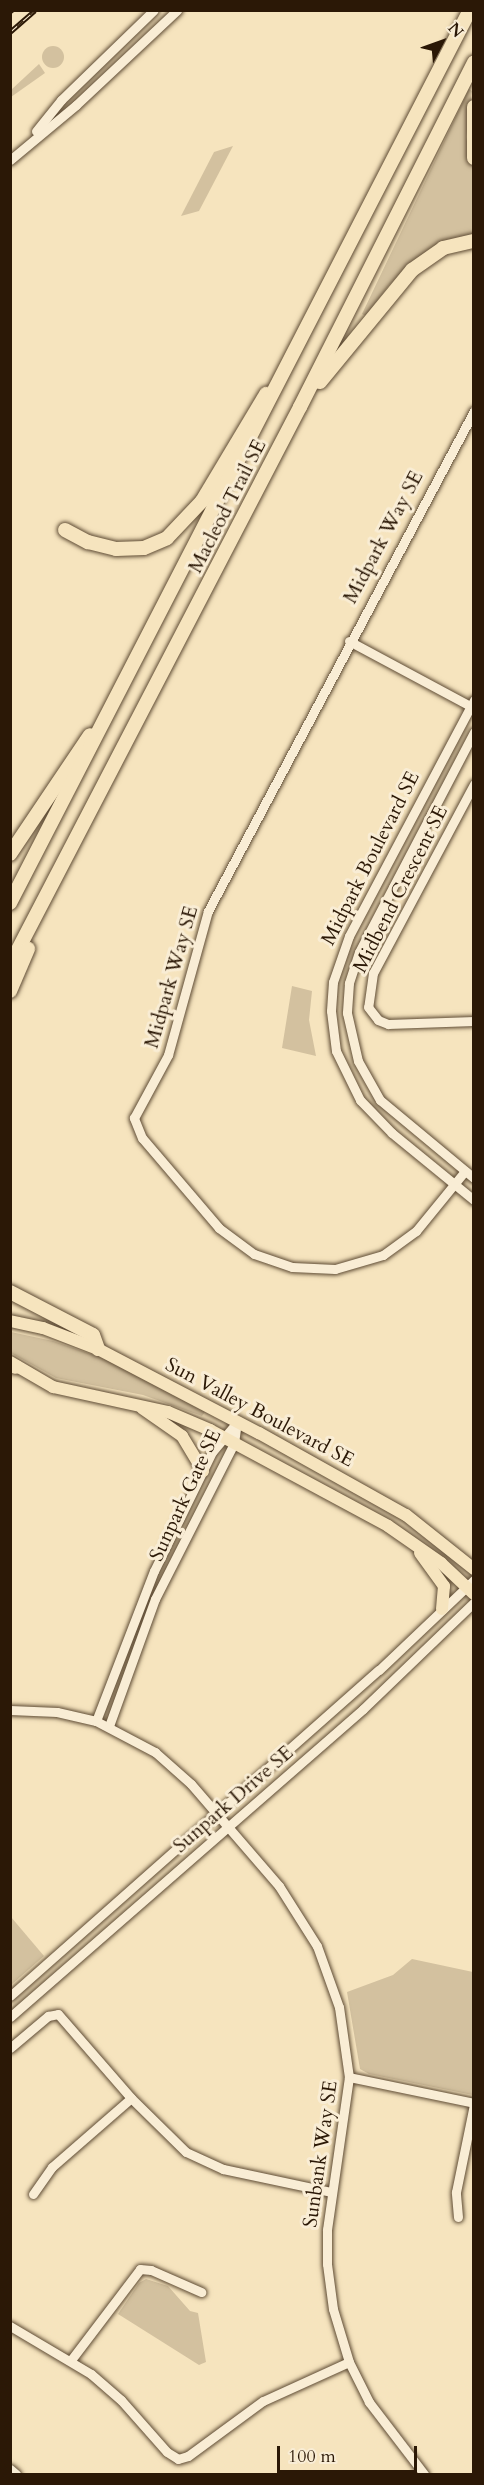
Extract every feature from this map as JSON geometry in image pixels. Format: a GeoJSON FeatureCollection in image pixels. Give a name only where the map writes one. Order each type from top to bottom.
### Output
{"type":"FeatureCollection","features":[{"type":"Feature","properties":{"kind":"highway","name":"Macleod Trail SE"},"geometry":{"type":"LineString","coordinates":[[10,903],[291,362],[468,12]]}},
{"type":"Feature","properties":{"kind":"highway","name":"Macleod Trail SE"},"geometry":{"type":"LineString","coordinates":[[10,965],[300,407],[474,63]]}},
{"type":"Feature","properties":{"kind":"highway"},"geometry":{"type":"LineString","coordinates":[[474,107],[474,158]]}},
{"type":"Feature","properties":{"kind":"highway"},"geometry":{"type":"LineString","coordinates":[[300,407],[412,270],[443,248],[474,241]]}},
{"type":"Feature","properties":{"kind":"highway"},"geometry":{"type":"LineString","coordinates":[[65,530],[88,542],[116,549],[144,548],[167,538],[202,501],[274,379],[291,362]]}},
{"type":"Feature","properties":{"kind":"highway"},"geometry":{"type":"LineString","coordinates":[[10,854],[125,683]]}},
{"type":"Feature","properties":{"kind":"highway"},"geometry":{"type":"LineString","coordinates":[[10,991],[63,864]]}},
{"type":"Feature","properties":{"kind":"highway"},"geometry":{"type":"LineString","coordinates":[[10,1292],[93,1335],[98,1349]]}},
{"type":"Feature","properties":{"kind":"main road","name":"Sun Valley Boulevard SE"},"geometry":{"type":"LineString","coordinates":[[10,1322],[43,1328],[98,1349],[237,1422],[386,1503],[428,1530],[474,1569]]}},
{"type":"Feature","properties":{"kind":"main road","name":"Sun Valley Boulevard SE"},"geometry":{"type":"LineString","coordinates":[[12,1365],[69,1392],[168,1412],[222,1437],[337,1496],[410,1541],[471,1587]]}},
{"type":"Feature","properties":{"kind":"main road"},"geometry":{"type":"LineString","coordinates":[[136,1404],[182,1436],[203,1471]]}},
{"type":"Feature","properties":{"kind":"main road"},"geometry":{"type":"LineString","coordinates":[[410,1541],[444,1586],[442,1609]]}},
{"type":"Feature","properties":{"kind":"street"},"geometry":{"type":"LineString","coordinates":[[24,147],[61,100],[154,10]]}},
{"type":"Feature","properties":{"kind":"street"},"geometry":{"type":"LineString","coordinates":[[10,160],[76,105],[177,10]]}},
{"type":"Feature","properties":{"kind":"street","name":"Midpark Way SE"},"geometry":{"type":"LineString","coordinates":[[465,1171],[416,1231],[383,1255],[335,1269],[292,1268],[254,1254],[219,1228],[135,1125],[136,1108],[168,1055],[208,911],[349,641],[474,411]]}},
{"type":"Feature","properties":{"kind":"street"},"geometry":{"type":"LineString","coordinates":[[349,641],[472,704]]}},
{"type":"Feature","properties":{"kind":"street","name":"Midpark Boulevard SE"},"geometry":{"type":"LineString","coordinates":[[472,704],[349,936],[338,964],[331,998],[336,1051],[360,1100],[392,1133],[474,1200]]}},
{"type":"Feature","properties":{"kind":"street","name":"Midpark Boulevard SE"},"geometry":{"type":"LineString","coordinates":[[474,732],[359,952],[350,983],[347,1013],[358,1061],[380,1100],[474,1178]]}},
{"type":"Feature","properties":{"kind":"street","name":"Midbend Crescent SE"},"geometry":{"type":"LineString","coordinates":[[474,784],[373,973],[368,1007],[378,1020],[388,1024],[474,1021]]}},
{"type":"Feature","properties":{"kind":"street","name":"Sunpark Gate SE"},"geometry":{"type":"LineString","coordinates":[[96,1720],[150,1579],[203,1471],[222,1437],[237,1422]]}},
{"type":"Feature","properties":{"kind":"street","name":"Sunpark Gate SE"},"geometry":{"type":"LineString","coordinates":[[109,1726],[155,1599],[234,1443],[237,1422]]}},
{"type":"Feature","properties":{"kind":"street","name":"Sunpark Drive SE"},"geometry":{"type":"LineString","coordinates":[[10,1996],[218,1814],[442,1609],[471,1587]]}},
{"type":"Feature","properties":{"kind":"street","name":"Sunpark Drive SE"},"geometry":{"type":"LineString","coordinates":[[10,2017],[363,1709],[474,1602]]}},
{"type":"Feature","properties":{"kind":"street","name":"Sunbank Way SE"},"geometry":{"type":"LineString","coordinates":[[10,1710],[57,1712],[96,1720],[170,1763],[218,1814],[279,1886],[317,1946],[339,2007],[350,2076],[344,2135],[331,2192],[327,2264],[333,2308],[349,2362],[380,2419],[424,2475]]}},
{"type":"Feature","properties":{"kind":"street"},"geometry":{"type":"LineString","coordinates":[[10,2048],[48,2016],[58,2014],[168,2138],[205,2162],[331,2192]]}},
{"type":"Feature","properties":{"kind":"street"},"geometry":{"type":"LineString","coordinates":[[350,2076],[474,2104],[456,2192],[458,2217]]}},
{"type":"Feature","properties":{"kind":"street"},"geometry":{"type":"LineString","coordinates":[[33,2194],[52,2167],[131,2098]]}},
{"type":"Feature","properties":{"kind":"street"},"geometry":{"type":"LineString","coordinates":[[71,2360],[140,2269],[201,2292]]}},
{"type":"Feature","properties":{"kind":"street"},"geometry":{"type":"LineString","coordinates":[[10,2326],[71,2360],[122,2400],[167,2452],[178,2459],[188,2456],[252,2407],[349,2362]]}},
{"type":"Feature","properties":{"kind":"street"},"geometry":{"type":"LineString","coordinates":[[10,2469],[16,2475]]}},
{"type":"Feature","properties":{"kind":"shaded area"},"geometry":{"type":"Polygon","coordinates":[[[53,46],[63,53],[64,57],[57,67],[53,68],[43,61],[42,57],[49,47],[53,46]]]}},
{"type":"Feature","properties":{"kind":"shaded area"},"geometry":{"type":"Polygon","coordinates":[[[39,64],[45,73],[11,97],[11,90],[39,64]]]}},
{"type":"Feature","properties":{"kind":"shaded area"},"geometry":{"type":"Polygon","coordinates":[[[469,89],[472,91],[466,137],[473,168],[473,234],[417,259],[389,285],[366,316],[362,314],[469,89]]]}},
{"type":"Feature","properties":{"kind":"shaded area"},"geometry":{"type":"Polygon","coordinates":[[[233,146],[199,211],[181,216],[214,152],[233,146]]]}},
{"type":"Feature","properties":{"kind":"shaded area"},"geometry":{"type":"Polygon","coordinates":[[[292,986],[312,991],[309,1020],[316,1056],[282,1048],[292,986]]]}},
{"type":"Feature","properties":{"kind":"shaded area"},"geometry":{"type":"Polygon","coordinates":[[[11,1332],[53,1341],[105,1359],[205,1412],[202,1416],[143,1395],[56,1378],[11,1353],[11,1332]]]}},
{"type":"Feature","properties":{"kind":"shaded area"},"geometry":{"type":"Polygon","coordinates":[[[11,1917],[44,1956],[10,1985],[11,1917]]]}},
{"type":"Feature","properties":{"kind":"shaded area"},"geometry":{"type":"Polygon","coordinates":[[[412,1959],[473,1972],[473,2095],[369,2074],[360,2069],[347,1992],[393,1975],[412,1959]]]}},
{"type":"Feature","properties":{"kind":"shaded area"},"geometry":{"type":"Polygon","coordinates":[[[146,2279],[168,2286],[190,2311],[198,2313],[206,2362],[199,2365],[118,2314],[139,2283],[146,2279]]]}},
{"type":"Feature","properties":{"kind":"tram line"},"geometry":{"type":"LineString","coordinates":[[10,14],[15,10]]}},
{"type":"Feature","properties":{"kind":"railway"},"geometry":{"type":"LineString","coordinates":[[10,32],[35,10]]}}]}
